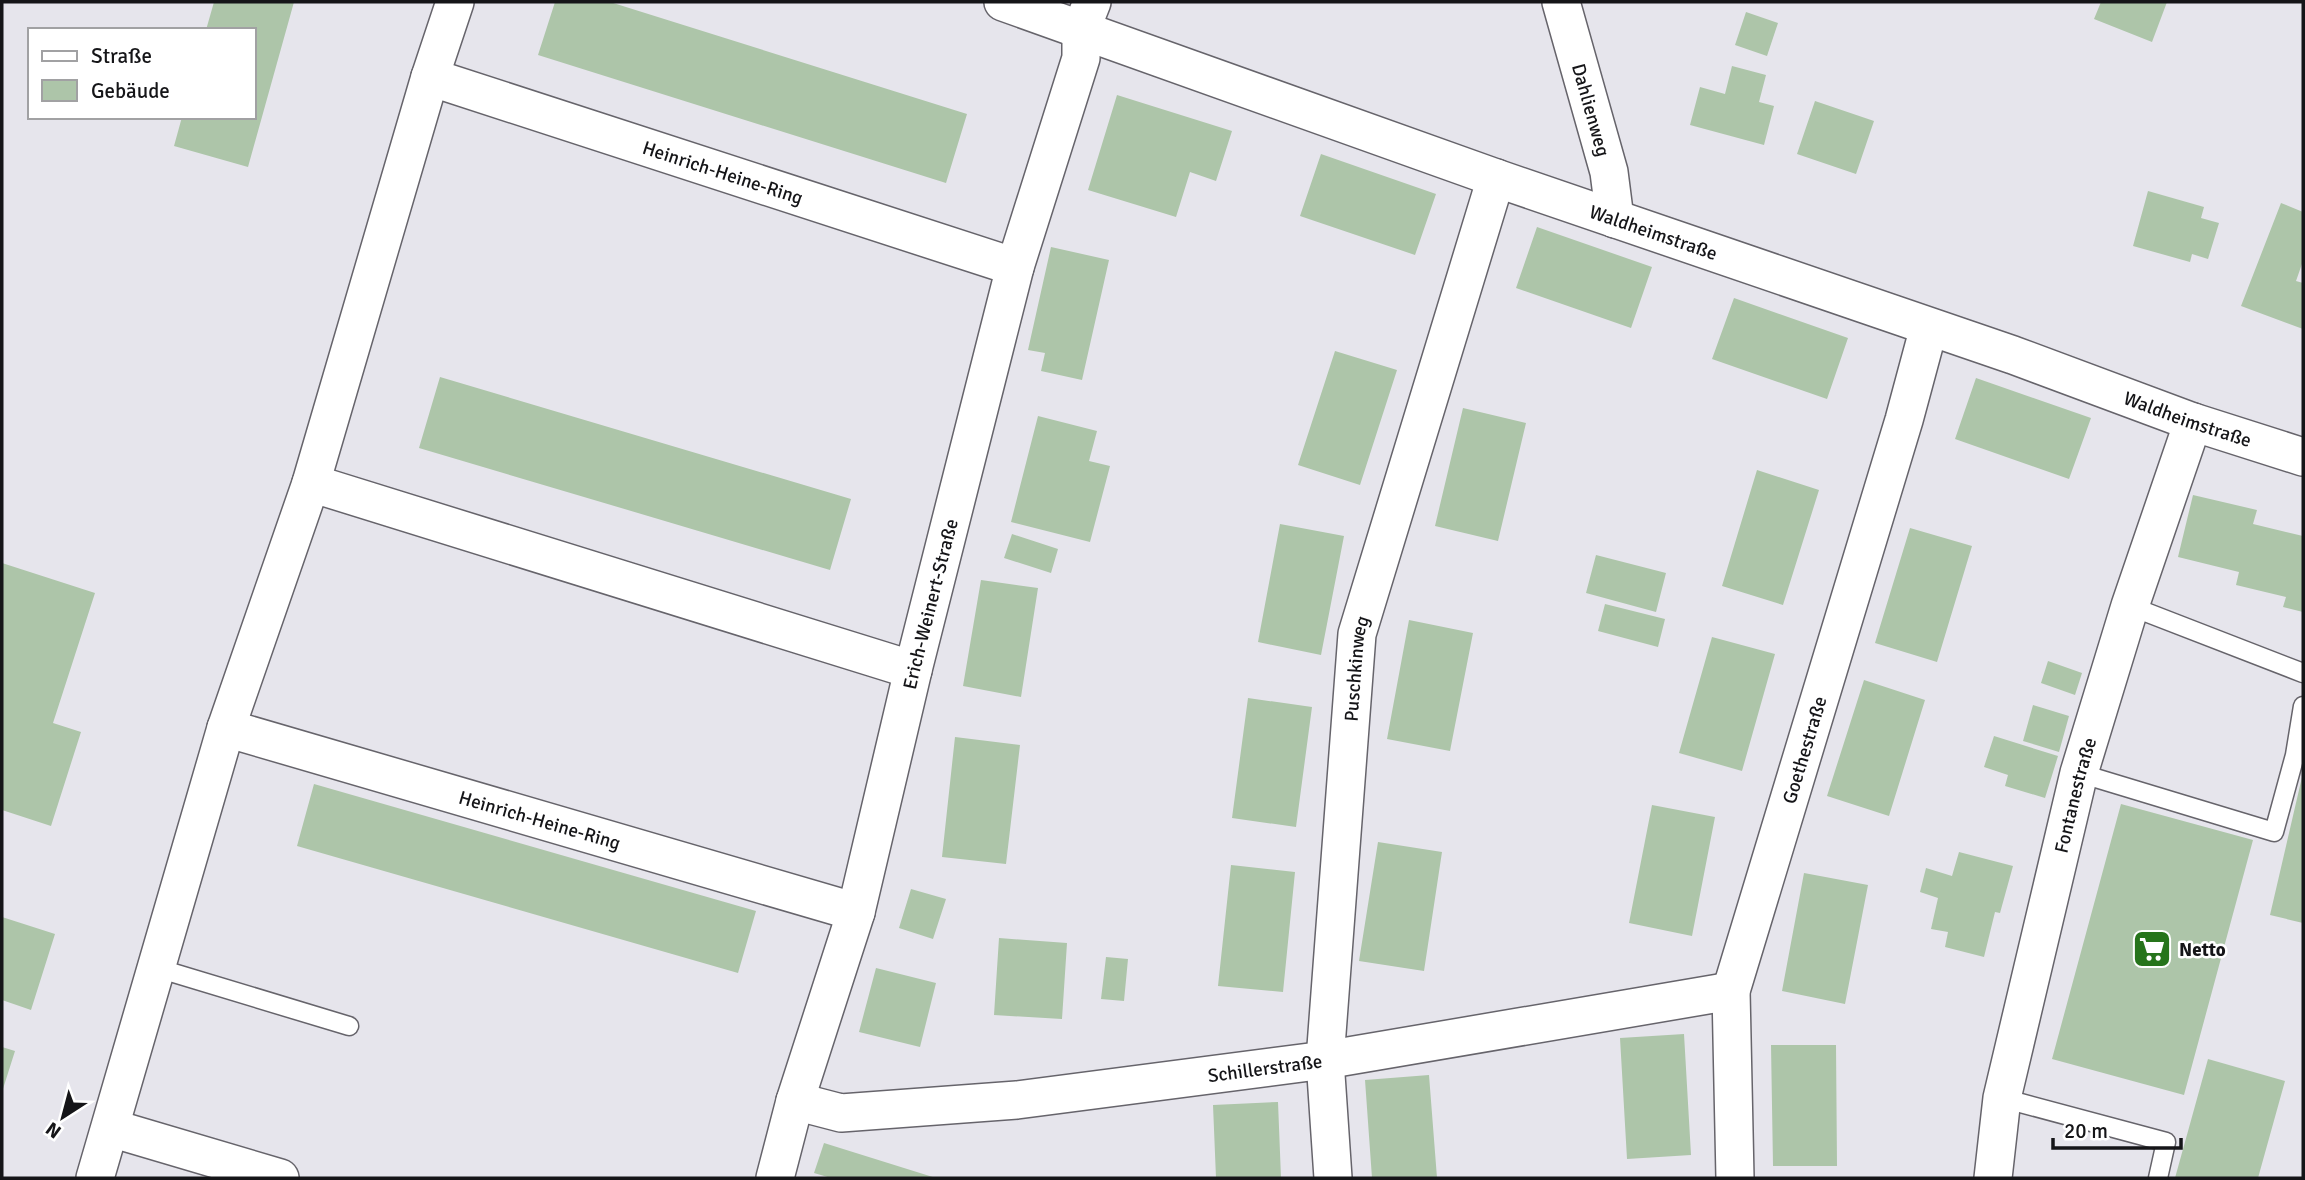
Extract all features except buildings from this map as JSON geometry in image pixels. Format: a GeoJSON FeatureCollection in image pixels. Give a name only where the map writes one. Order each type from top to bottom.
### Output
{"type":"FeatureCollection","features":[{"type":"Feature","properties":{"kind":"street"},"geometry":{"type":"LineString","coordinates":[[95,1178],[226,728],[311,483],[430,76],[455,2]]}},
{"type":"Feature","properties":{"kind":"street","name":"Waldheimstraße"},"geometry":{"type":"LineString","coordinates":[[1003,2],[1086,16],[1496,178],[1929,327],[2193,422],[2303,457]]}},
{"type":"Feature","properties":{"kind":"street","name":"Dahlienweg"},"geometry":{"type":"LineString","coordinates":[[1561,2],[1609,172],[1615,219]]}},
{"type":"Feature","properties":{"kind":"street","name":"Erich-Weinert-Straße"},"geometry":{"type":"LineString","coordinates":[[775,1178],[795,1101],[856,912],[913,670],[1015,267],[1081,58],[1086,16]]}},
{"type":"Feature","properties":{"kind":"street","name":"Heinrich-Heine-Ring"},"geometry":{"type":"LineString","coordinates":[[430,76],[1015,267]]}},
{"type":"Feature","properties":{"kind":"street","name":"Puschkinweg"},"geometry":{"type":"LineString","coordinates":[[1332,1178],[1325,1060],[1357,634],[1496,178]]}},
{"type":"Feature","properties":{"kind":"street","name":"Goethestraße"},"geometry":{"type":"LineString","coordinates":[[1735,1178],[1731,991],[1900,433],[1929,327]]}},
{"type":"Feature","properties":{"kind":"street","name":"Fontanestraße"},"geometry":{"type":"LineString","coordinates":[[1993,1178],[2002,1098],[2079,772],[2130,606],[2193,422]]}},
{"type":"Feature","properties":{"kind":"street"},"geometry":{"type":"LineString","coordinates":[[311,483],[913,670]]}},
{"type":"Feature","properties":{"kind":"street","name":"Heinrich-Heine-Ring"},"geometry":{"type":"LineString","coordinates":[[226,728],[856,912]]}},
{"type":"Feature","properties":{"kind":"street","name":"Schillerstraße"},"geometry":{"type":"LineString","coordinates":[[795,1101],[841,1113],[1017,1100],[1325,1060],[1731,991]]}},
{"type":"Feature","properties":{"kind":"street"},"geometry":{"type":"LineString","coordinates":[[111,1128],[280,1178]]}},
{"type":"Feature","properties":{"kind":"lane"},"geometry":{"type":"LineString","coordinates":[[2130,606],[2303,673]]}},
{"type":"Feature","properties":{"kind":"lane"},"geometry":{"type":"LineString","coordinates":[[2079,772],[2274,832],[2295,755],[2303,706]]}},
{"type":"Feature","properties":{"kind":"lane"},"geometry":{"type":"LineString","coordinates":[[157,968],[349,1026]]}},
{"type":"Feature","properties":{"kind":"lane"},"geometry":{"type":"LineString","coordinates":[[2002,1098],[2166,1142],[2158,1178]]}},
{"type":"Feature","properties":{"kind":"place","name":"Netto"},"geometry":{"type":"Point","coordinates":[2152,949]}}]}
